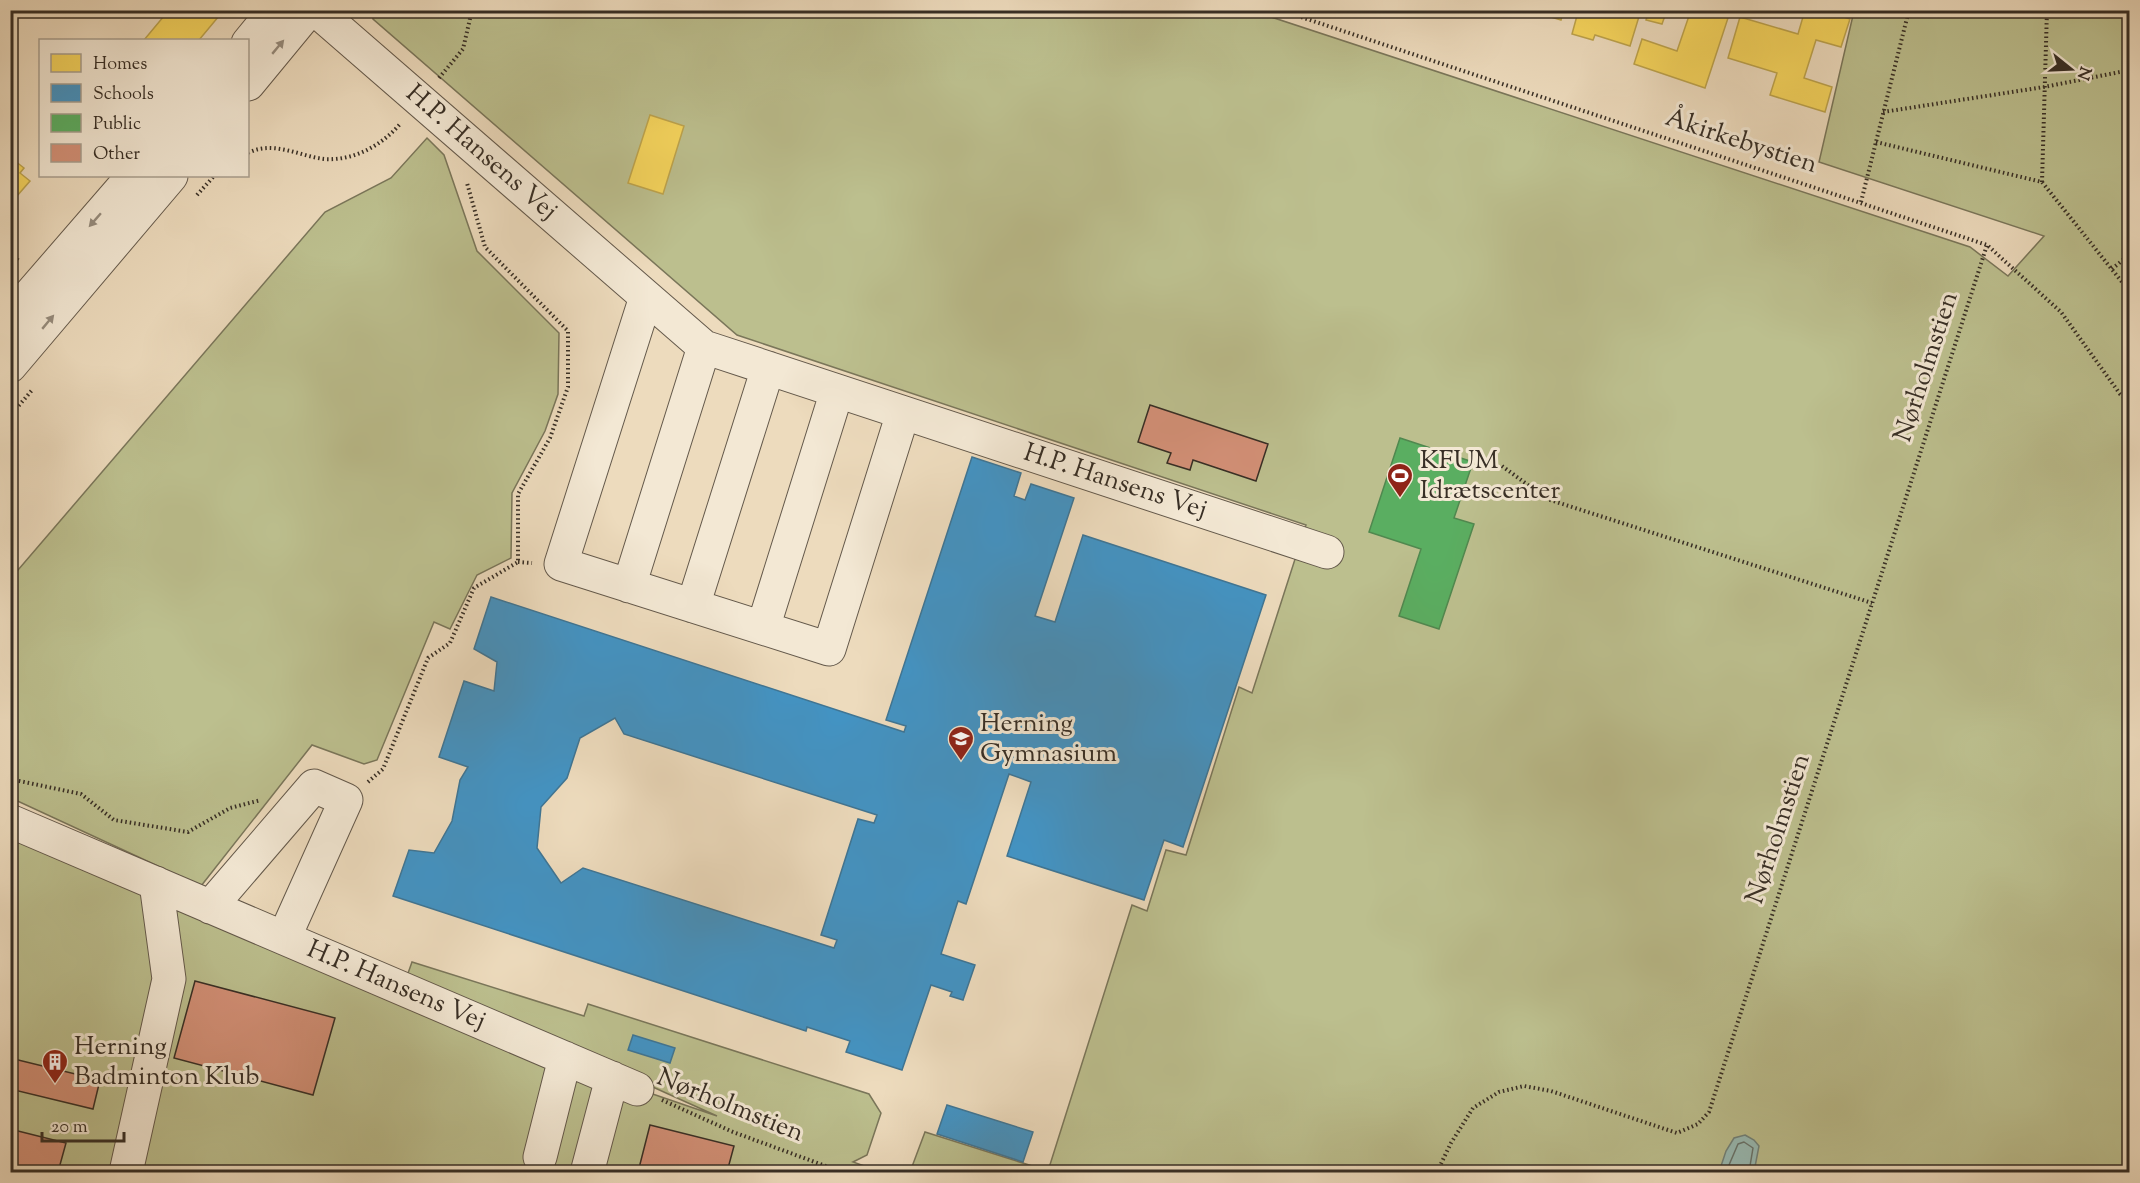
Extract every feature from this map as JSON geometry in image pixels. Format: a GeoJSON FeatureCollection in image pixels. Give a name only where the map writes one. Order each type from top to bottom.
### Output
{"type":"FeatureCollection","features":[{"type":"Feature","properties":{"kind":"street"},"geometry":{"type":"LineString","coordinates":[[249,41],[275,10]]}},
{"type":"Feature","properties":{"kind":"street"},"geometry":{"type":"LineString","coordinates":[[249,83],[309,10]]}},
{"type":"Feature","properties":{"kind":"street","name":"H.P. Hansens Vej"},"geometry":{"type":"LineString","coordinates":[[316,10],[704,347],[1327,552]]}},
{"type":"Feature","properties":{"kind":"street"},"geometry":{"type":"LineString","coordinates":[[10,318],[132,177]]}},
{"type":"Feature","properties":{"kind":"street"},"geometry":{"type":"LineString","coordinates":[[10,366],[170,177]]}},
{"type":"Feature","properties":{"kind":"street"},"geometry":{"type":"LineString","coordinates":[[646,297],[561,564],[829,649],[903,413]]}},
{"type":"Feature","properties":{"kind":"street"},"geometry":{"type":"LineString","coordinates":[[629,586],[704,347]]}},
{"type":"Feature","properties":{"kind":"street"},"geometry":{"type":"LineString","coordinates":[[693,606],[768,368]]}},
{"type":"Feature","properties":{"kind":"street"},"geometry":{"type":"LineString","coordinates":[[763,628],[837,391]]}},
{"type":"Feature","properties":{"kind":"street"},"geometry":{"type":"LineString","coordinates":[[210,907],[314,786],[346,800],[284,938]]}},
{"type":"Feature","properties":{"kind":"street","name":"H.P. Hansens Vej"},"geometry":{"type":"LineString","coordinates":[[10,821],[624,1084]]}},
{"type":"Feature","properties":{"kind":"street"},"geometry":{"type":"LineString","coordinates":[[126,1173],[169,979],[156,883]]}},
{"type":"Feature","properties":{"kind":"street"},"geometry":{"type":"LineString","coordinates":[[540,1156],[566,1058]]}},
{"type":"Feature","properties":{"kind":"street"},"geometry":{"type":"LineString","coordinates":[[588,1169],[624,1084]]}},
{"type":"Feature","properties":{"kind":"path"},"geometry":{"type":"LineString","coordinates":[[249,152],[254,150],[286,148],[325,159],[359,154],[385,142],[463,49],[472,10]]}},
{"type":"Feature","properties":{"kind":"path","name":"Åkirkebystien"},"geometry":{"type":"LineString","coordinates":[[1280,10],[1861,202],[1987,246],[2061,312],[2120,394],[2130,402]]}},
{"type":"Feature","properties":{"kind":"path"},"geometry":{"type":"LineString","coordinates":[[1861,202],[1909,10]]}},
{"type":"Feature","properties":{"kind":"path"},"geometry":{"type":"LineString","coordinates":[[2042,182],[2047,10]]}},
{"type":"Feature","properties":{"kind":"path"},"geometry":{"type":"LineString","coordinates":[[1884,112],[2044,87],[2130,70]]}},
{"type":"Feature","properties":{"kind":"path"},"geometry":{"type":"LineString","coordinates":[[1876,142],[2042,182],[2130,292]]}},
{"type":"Feature","properties":{"kind":"path"},"geometry":{"type":"LineString","coordinates":[[346,800],[383,769],[428,658],[450,643],[474,588],[518,562],[518,494],[550,438],[568,387],[568,331],[485,247],[466,182]]}},
{"type":"Feature","properties":{"kind":"path","name":"Nørholmstien"},"geometry":{"type":"LineString","coordinates":[[1437,1173],[1451,1143],[1473,1108],[1499,1092],[1524,1086],[1551,1091],[1677,1132],[1698,1124],[1709,1112],[1987,246]]}},
{"type":"Feature","properties":{"kind":"path"},"geometry":{"type":"LineString","coordinates":[[2112,269],[2130,254]]}},
{"type":"Feature","properties":{"kind":"path"},"geometry":{"type":"LineString","coordinates":[[1502,466],[1547,499],[1872,603]]}},
{"type":"Feature","properties":{"kind":"path"},"geometry":{"type":"LineString","coordinates":[[10,779],[81,794],[114,820],[188,832],[230,808],[314,786]]}},
{"type":"Feature","properties":{"kind":"path","name":"Nørholmstien"},"geometry":{"type":"LineString","coordinates":[[624,1084],[733,1132],[842,1173]]}},
{"type":"Feature","properties":{"kind":"green space"},"geometry":{"type":"Polygon","coordinates":[[[372,11],[1253,11],[1970,247],[2008,276],[2044,236],[1819,162],[1854,11],[2129,11],[2129,1172],[910,1172],[925,1132],[1048,1171],[1132,905],[1147,911],[1166,850],[1186,855],[1239,687],[1252,693],[1306,525],[737,335],[373,19],[372,11]]]}},
{"type":"Feature","properties":{"kind":"green space"},"geometry":{"type":"Polygon","coordinates":[[[427,138],[444,155],[477,251],[559,333],[558,394],[545,431],[512,493],[511,558],[477,575],[450,629],[434,622],[377,760],[364,764],[312,745],[201,886],[11,798],[10,652],[16,639],[12,577],[325,212],[391,178],[427,138]]]}},
{"type":"Feature","properties":{"kind":"green space"},"geometry":{"type":"Polygon","coordinates":[[[11,839],[521,1049],[717,1116],[407,976],[412,962],[584,1016],[588,1004],[869,1094],[881,1113],[867,1155],[853,1162],[881,1172],[11,1172],[11,839]]]}},
{"type":"Feature","properties":{"kind":"water"},"geometry":{"type":"Polygon","coordinates":[[[1745,1135],[1759,1146],[1754,1172],[1719,1172],[1726,1151],[1734,1138],[1745,1135]]]}},
{"type":"Feature","properties":{"kind":"building: Homes"},"geometry":{"type":"Polygon","coordinates":[[[169,10],[224,10],[200,39],[145,39],[169,10]]]}},
{"type":"Feature","properties":{"kind":"building: Homes"},"geometry":{"type":"Polygon","coordinates":[[[1528,10],[1564,10],[1561,20],[1528,10]]]}},
{"type":"Feature","properties":{"kind":"building: Homes"},"geometry":{"type":"Polygon","coordinates":[[[1598,10],[1641,10],[1630,46],[1595,35],[1593,40],[1572,34],[1578,12],[1596,17],[1598,10]]]}},
{"type":"Feature","properties":{"kind":"building: Homes"},"geometry":{"type":"Polygon","coordinates":[[[1649,10],[1667,10],[1662,24],[1646,20],[1649,10]]]}},
{"type":"Feature","properties":{"kind":"building: Homes"},"geometry":{"type":"Polygon","coordinates":[[[1691,10],[1705,10],[1728,18],[1705,88],[1634,64],[1642,39],[1677,51],[1691,10]]]}},
{"type":"Feature","properties":{"kind":"building: Homes"},"geometry":{"type":"Polygon","coordinates":[[[1805,10],[1821,10],[1850,19],[1841,47],[1816,40],[1804,78],[1832,87],[1825,112],[1770,95],[1777,73],[1728,58],[1740,17],[1798,34],[1805,10]]]}},
{"type":"Feature","properties":{"kind":"building: Homes"},"geometry":{"type":"Polygon","coordinates":[[[650,115],[684,126],[663,194],[628,183],[650,115]]]}},
{"type":"Feature","properties":{"kind":"building: Homes"},"geometry":{"type":"Polygon","coordinates":[[[10,157],[24,168],[20,173],[30,181],[10,204],[10,157]]]}},
{"type":"Feature","properties":{"kind":"building: Schools","name":"Herning Gymnasium"},"geometry":{"type":"Polygon","coordinates":[[[972,457],[1021,473],[1014,496],[1025,500],[1031,484],[1074,498],[1035,616],[1055,622],[1083,535],[1266,595],[1183,847],[1164,840],[1144,900],[1007,856],[1031,782],[1009,774],[966,904],[958,901],[941,954],[975,965],[963,1000],[950,996],[952,992],[931,985],[902,1070],[846,1052],[850,1041],[807,1027],[806,1031],[393,896],[409,850],[434,853],[452,821],[460,780],[468,767],[439,757],[464,681],[494,691],[497,662],[474,649],[491,597],[904,732],[906,726],[886,720],[972,457]],[[615,718],[580,738],[567,778],[541,807],[537,848],[561,883],[583,868],[834,948],[837,940],[821,935],[858,819],[874,823],[877,815],[624,734],[615,718]]]}},
{"type":"Feature","properties":{"kind":"building: Schools"},"geometry":{"type":"Polygon","coordinates":[[[633,1035],[675,1048],[670,1063],[628,1050],[633,1035]]]}},
{"type":"Feature","properties":{"kind":"building: Schools"},"geometry":{"type":"Polygon","coordinates":[[[947,1105],[1033,1132],[1023,1162],[937,1134],[947,1105]]]}},
{"type":"Feature","properties":{"kind":"building: Public"},"geometry":{"type":"Polygon","coordinates":[[[1400,438],[1473,462],[1454,518],[1474,524],[1439,629],[1399,616],[1421,549],[1369,532],[1400,438]]]}},
{"type":"Feature","properties":{"kind":"building: Other"},"geometry":{"type":"Polygon","coordinates":[[[1150,405],[1268,444],[1256,481],[1193,460],[1190,470],[1167,463],[1171,453],[1138,442],[1150,405]]]}},
{"type":"Feature","properties":{"kind":"building: Other"},"geometry":{"type":"Polygon","coordinates":[[[195,981],[335,1018],[313,1095],[174,1058],[195,981]]]}},
{"type":"Feature","properties":{"kind":"building: Other","name":"Herning Badminton Klub"},"geometry":{"type":"Polygon","coordinates":[[[10,1058],[100,1080],[93,1109],[10,1089],[10,1058]]]}},
{"type":"Feature","properties":{"kind":"building: Other"},"geometry":{"type":"Polygon","coordinates":[[[650,1125],[734,1146],[727,1172],[638,1172],[650,1125]]]}},
{"type":"Feature","properties":{"kind":"building: Other"},"geometry":{"type":"Polygon","coordinates":[[[10,1129],[66,1143],[58,1172],[10,1172],[10,1129]]]}},
{"type":"Feature","properties":{"kind":"place","name":"KFUM Idrætscenter"},"geometry":{"type":"Point","coordinates":[1400,499]}},
{"type":"Feature","properties":{"kind":"place","name":"Herning Gymnasium"},"geometry":{"type":"Point","coordinates":[961,762]}},
{"type":"Feature","properties":{"kind":"place","name":"Herning Badminton Klub"},"geometry":{"type":"Point","coordinates":[55,1085]}}]}
